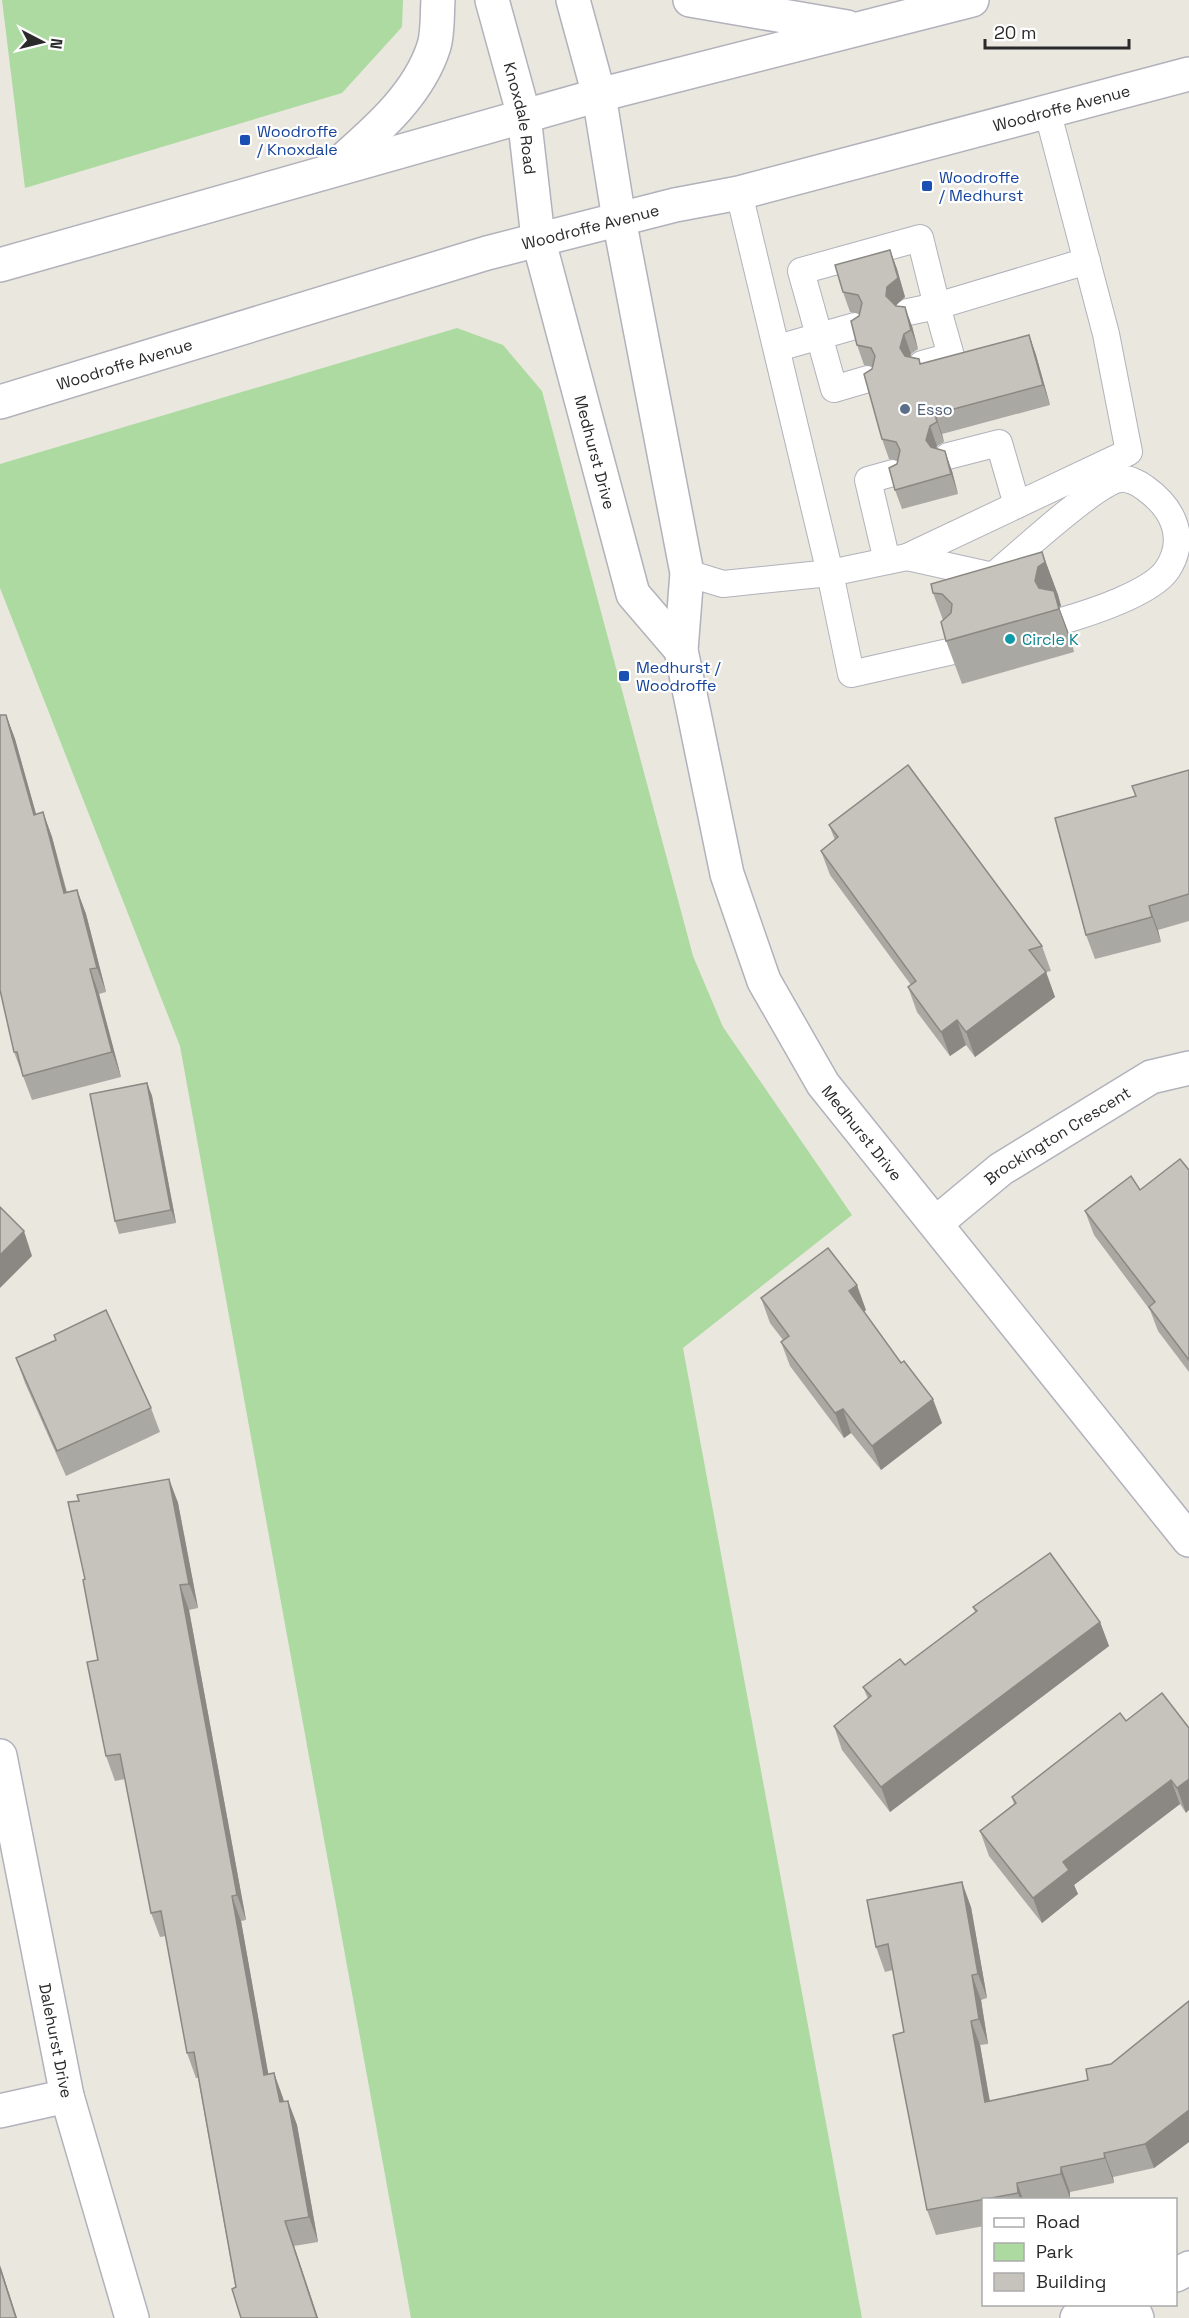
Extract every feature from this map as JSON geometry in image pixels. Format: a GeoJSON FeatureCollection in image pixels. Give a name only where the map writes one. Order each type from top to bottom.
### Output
{"type":"FeatureCollection","features":[{"type":"Feature","properties":{"kind":"street"},"geometry":{"type":"LineString","coordinates":[[329,173],[378,129],[412,89],[434,46],[438,0]]}},
{"type":"Feature","properties":{"kind":"street","name":"Knoxdale Road"},"geometry":{"type":"LineString","coordinates":[[492,0],[524,116],[538,238]]}},
{"type":"Feature","properties":{"kind":"street"},"geometry":{"type":"LineString","coordinates":[[573,0],[599,95],[619,219]]}},
{"type":"Feature","properties":{"kind":"street"},"geometry":{"type":"LineString","coordinates":[[690,0],[857,28]]}},
{"type":"Feature","properties":{"kind":"street"},"geometry":{"type":"LineString","coordinates":[[0,265],[599,95],[972,0]]}},
{"type":"Feature","properties":{"kind":"street","name":"Woodroffe Avenue"},"geometry":{"type":"LineString","coordinates":[[0,402],[538,238],[739,193],[1189,74]]}},
{"type":"Feature","properties":{"kind":"street","name":"Medhurst Drive"},"geometry":{"type":"LineString","coordinates":[[619,219],[687,573],[681,650],[727,874],[764,981],[823,1084],[1189,1540]]}},
{"type":"Feature","properties":{"kind":"street","name":"Medhurst Drive"},"geometry":{"type":"LineString","coordinates":[[538,238],[633,594],[681,650]]}},
{"type":"Feature","properties":{"kind":"street","name":"Brockington Crescent"},"geometry":{"type":"LineString","coordinates":[[936,1223],[1001,1169],[1151,1077],[1189,1068]]}},
{"type":"Feature","properties":{"kind":"street","name":"Dalehurst Drive"},"geometry":{"type":"LineString","coordinates":[[0,1756],[67,2096],[132,2318]]}},
{"type":"Feature","properties":{"kind":"street"},"geometry":{"type":"LineString","coordinates":[[0,2110],[67,2096]]}},
{"type":"Feature","properties":{"kind":"street"},"geometry":{"type":"LineString","coordinates":[[1077,2318],[1112,2306]]}},
{"type":"Feature","properties":{"kind":"lane"},"geometry":{"type":"LineString","coordinates":[[687,573],[723,584],[830,573],[897,559],[1129,452],[1106,334],[1047,110]]}},
{"type":"Feature","properties":{"kind":"lane"},"geometry":{"type":"LineString","coordinates":[[739,193],[778,348],[851,674],[953,651]]}},
{"type":"Feature","properties":{"kind":"lane"},"geometry":{"type":"LineString","coordinates":[[868,379],[834,389],[801,271],[920,238],[951,356],[922,364]]}},
{"type":"Feature","properties":{"kind":"lane"},"geometry":{"type":"LineString","coordinates":[[908,312],[937,306],[1087,261]]}},
{"type":"Feature","properties":{"kind":"lane"},"geometry":{"type":"LineString","coordinates":[[778,348],[855,326]]}},
{"type":"Feature","properties":{"kind":"lane"},"geometry":{"type":"LineString","coordinates":[[948,456],[999,443],[1017,505]]}},
{"type":"Feature","properties":{"kind":"lane"},"geometry":{"type":"LineString","coordinates":[[892,473],[868,480],[897,559]]}},
{"type":"Feature","properties":{"kind":"lane"},"geometry":{"type":"LineString","coordinates":[[897,559],[993,576],[1094,490],[1121,479],[1138,482],[1159,498],[1170,512],[1177,528],[1176,552],[1166,571],[1150,584],[1094,611],[1065,620]]}},
{"type":"Feature","properties":{"kind":"green space"},"geometry":{"type":"Polygon","coordinates":[[[2,0],[403,0],[402,27],[342,93],[25,188],[2,0]]]}},
{"type":"Feature","properties":{"kind":"green space"},"geometry":{"type":"Polygon","coordinates":[[[457,328],[503,345],[542,391],[693,956],[723,1027],[852,1215],[683,1348],[862,2318],[411,2318],[180,1046],[0,588],[0,464],[457,328]]]}},
{"type":"Feature","properties":{"kind":"building"},"geometry":{"type":"Polygon","coordinates":[[[890,250],[898,278],[887,287],[886,296],[896,306],[905,307],[911,330],[904,334],[900,348],[905,356],[919,359],[920,364],[1029,335],[1043,385],[935,414],[937,422],[930,426],[926,440],[931,447],[945,451],[951,474],[895,490],[889,468],[897,464],[900,450],[896,442],[882,439],[864,374],[872,369],[875,356],[871,348],[857,345],[851,321],[859,316],[862,303],[858,295],[843,292],[835,265],[890,250]]]}},
{"type":"Feature","properties":{"kind":"building"},"geometry":{"type":"Polygon","coordinates":[[[1042,552],[1045,562],[1038,567],[1035,581],[1039,588],[1054,591],[1059,609],[946,641],[941,622],[951,613],[952,604],[942,594],[933,593],[931,584],[1042,552]]]}},
{"type":"Feature","properties":{"kind":"building"},"geometry":{"type":"Polygon","coordinates":[[[0,715],[6,715],[34,815],[43,812],[64,893],[77,890],[97,968],[90,969],[112,1052],[23,1076],[17,1052],[14,1052],[0,990],[0,715]]]}},
{"type":"Feature","properties":{"kind":"building"},"geometry":{"type":"Polygon","coordinates":[[[908,765],[1042,946],[1029,950],[1046,972],[966,1032],[957,1020],[941,1032],[908,987],[916,981],[821,851],[838,837],[829,825],[908,765]]]}},
{"type":"Feature","properties":{"kind":"building"},"geometry":{"type":"Polygon","coordinates":[[[1189,770],[1189,894],[1149,906],[1152,917],[1086,935],[1055,818],[1136,796],[1132,786],[1189,770]]]}},
{"type":"Feature","properties":{"kind":"building"},"geometry":{"type":"Polygon","coordinates":[[[147,1083],[171,1210],[115,1221],[90,1094],[147,1083]]]}},
{"type":"Feature","properties":{"kind":"building"},"geometry":{"type":"Polygon","coordinates":[[[1180,1159],[1189,1170],[1189,1360],[1149,1307],[1155,1302],[1085,1211],[1131,1176],[1140,1190],[1180,1159]]]}},
{"type":"Feature","properties":{"kind":"building"},"geometry":{"type":"Polygon","coordinates":[[[0,1207],[24,1231],[0,1255],[0,1207]]]}},
{"type":"Feature","properties":{"kind":"building"},"geometry":{"type":"Polygon","coordinates":[[[828,1248],[857,1285],[849,1291],[901,1363],[904,1361],[933,1399],[872,1446],[843,1409],[835,1413],[781,1342],[789,1336],[761,1298],[828,1248]]]}},
{"type":"Feature","properties":{"kind":"building"},"geometry":{"type":"Polygon","coordinates":[[[106,1310],[151,1408],[57,1451],[16,1358],[56,1340],[54,1335],[106,1310]]]}},
{"type":"Feature","properties":{"kind":"building"},"geometry":{"type":"Polygon","coordinates":[[[169,1479],[189,1584],[180,1585],[237,1895],[232,1896],[264,2075],[274,2073],[280,2102],[288,2101],[309,2217],[285,2221],[317,2318],[241,2318],[232,2289],[236,2287],[194,2052],[187,2053],[161,1911],[151,1913],[120,1754],[106,1756],[87,1662],[98,1660],[83,1580],[85,1579],[68,1502],[79,1501],[77,1495],[169,1479]]]}},
{"type":"Feature","properties":{"kind":"building"},"geometry":{"type":"Polygon","coordinates":[[[1050,1553],[1100,1622],[881,1787],[834,1726],[871,1696],[863,1687],[900,1659],[905,1665],[977,1611],[973,1607],[1050,1553]]]}},
{"type":"Feature","properties":{"kind":"building"},"geometry":{"type":"Polygon","coordinates":[[[1162,1693],[1189,1728],[1189,1779],[1177,1788],[1171,1780],[1063,1862],[1069,1870],[1033,1898],[980,1831],[1016,1803],[1012,1797],[1120,1713],[1126,1721],[1162,1693]]]}},
{"type":"Feature","properties":{"kind":"building"},"geometry":{"type":"Polygon","coordinates":[[[962,1882],[978,1974],[972,1975],[979,2019],[971,2021],[985,2102],[1088,2080],[1086,2069],[1111,2064],[1189,2001],[1189,2110],[1145,2144],[1104,2153],[1105,2158],[1061,2167],[1061,2174],[1017,2183],[1018,2193],[927,2210],[893,2035],[904,2032],[888,1944],[876,1947],[867,1900],[962,1882]]]}},
{"type":"Feature","properties":{"kind":"building"},"geometry":{"type":"Polygon","coordinates":[[[0,2268],[16,2318],[0,2318],[0,2268]]]}},
{"type":"Feature","properties":{"kind":"place","name":"Woodroffe / Knoxdale"},"geometry":{"type":"Point","coordinates":[245,140]}},
{"type":"Feature","properties":{"kind":"place","name":"Woodroffe / Medhurst"},"geometry":{"type":"Point","coordinates":[927,186]}},
{"type":"Feature","properties":{"kind":"place","name":"Esso"},"geometry":{"type":"Point","coordinates":[905,409]}},
{"type":"Feature","properties":{"kind":"place","name":"Circle K"},"geometry":{"type":"Point","coordinates":[1010,639]}},
{"type":"Feature","properties":{"kind":"place","name":"Medhurst / Woodroffe"},"geometry":{"type":"Point","coordinates":[624,676]}}]}
